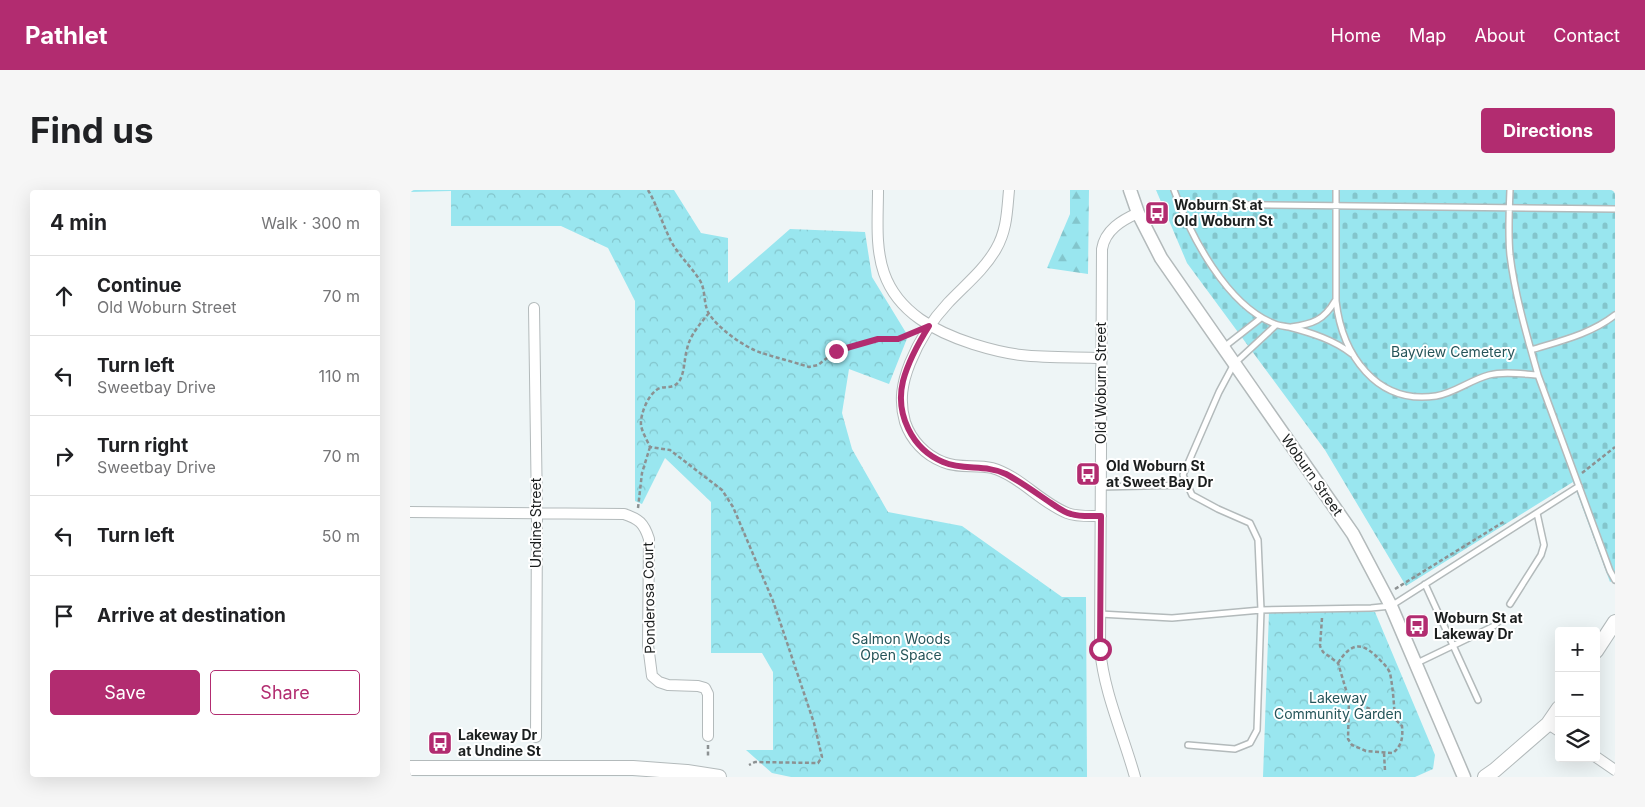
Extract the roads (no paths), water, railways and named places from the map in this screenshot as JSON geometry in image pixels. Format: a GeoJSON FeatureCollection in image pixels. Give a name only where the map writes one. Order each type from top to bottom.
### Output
{"type":"FeatureCollection","features":[{"type":"Feature","properties":{"kind":"main road"},"geometry":{"type":"LineString","coordinates":[[1600,645],[1615,622]]}},
{"type":"Feature","properties":{"kind":"main road"},"geometry":{"type":"LineString","coordinates":[[1485,777],[1554,727]]}},
{"type":"Feature","properties":{"kind":"main road"},"geometry":{"type":"LineString","coordinates":[[410,768],[536,773],[687,772],[718,777]]}},
{"type":"Feature","properties":{"kind":"street"},"geometry":{"type":"LineString","coordinates":[[878,190],[877,232],[879,256],[884,274],[893,292],[904,306],[929,326],[961,340],[999,352],[1042,357],[1101,358]]}},
{"type":"Feature","properties":{"kind":"street"},"geometry":{"type":"LineString","coordinates":[[1009,190],[1007,218],[998,246],[982,268],[947,304],[919,342],[903,380],[901,392],[902,411],[908,430],[917,443],[928,454],[943,462],[958,466],[992,468],[1066,512],[1079,516],[1101,516]]}},
{"type":"Feature","properties":{"kind":"street","name":"Woburn Street"},"geometry":{"type":"LineString","coordinates":[[1130,190],[1138,213],[1161,258],[1353,534],[1391,606],[1464,777]]}},
{"type":"Feature","properties":{"kind":"street","name":"Old Woburn Street"},"geometry":{"type":"LineString","coordinates":[[1135,777],[1105,683],[1100,649],[1101,358],[1103,244],[1108,234],[1118,223],[1138,213]]}},
{"type":"Feature","properties":{"kind":"street","name":"Undine Street"},"geometry":{"type":"LineString","coordinates":[[534,308],[537,512],[536,737]]}},
{"type":"Feature","properties":{"kind":"street"},"geometry":{"type":"LineString","coordinates":[[410,512],[537,512]]}},
{"type":"Feature","properties":{"kind":"street","name":"Ponderosa Court"},"geometry":{"type":"LineString","coordinates":[[537,512],[624,514],[636,518],[645,527],[649,539],[648,645],[652,676],[659,682],[668,685],[705,688],[708,694],[708,736]]}},
{"type":"Feature","properties":{"kind":"street"},"geometry":{"type":"LineString","coordinates":[[1600,760],[1615,770]]}},
{"type":"Feature","properties":{"kind":"lane"},"geometry":{"type":"LineString","coordinates":[[1174,190],[1195,238],[1213,269],[1235,296],[1261,318],[1276,325],[1322,337],[1354,356]]}},
{"type":"Feature","properties":{"kind":"lane"},"geometry":{"type":"LineString","coordinates":[[1336,190],[1336,301],[1338,318],[1343,337],[1366,374],[1387,389],[1411,397],[1436,396],[1449,393],[1490,375],[1538,375]]}},
{"type":"Feature","properties":{"kind":"lane"},"geometry":{"type":"LineString","coordinates":[[1510,190],[1509,234],[1513,275],[1531,350],[1538,375],[1610,571],[1615,580]]}},
{"type":"Feature","properties":{"kind":"lane"},"geometry":{"type":"LineString","coordinates":[[1179,204],[1615,209]]}},
{"type":"Feature","properties":{"kind":"lane"},"geometry":{"type":"LineString","coordinates":[[1290,328],[1307,325],[1321,319],[1329,312],[1336,301]]}},
{"type":"Feature","properties":{"kind":"lane"},"geometry":{"type":"LineString","coordinates":[[1531,350],[1584,333],[1603,325],[1615,315]]}},
{"type":"Feature","properties":{"kind":"lane"},"geometry":{"type":"LineString","coordinates":[[1224,348],[1261,318]]}},
{"type":"Feature","properties":{"kind":"lane"},"geometry":{"type":"LineString","coordinates":[[1188,745],[1235,749],[1250,743],[1257,730],[1261,610],[1258,540],[1250,523],[1218,510],[1192,495],[1183,475],[1219,392],[1234,364],[1276,325]]}},
{"type":"Feature","properties":{"kind":"lane"},"geometry":{"type":"LineString","coordinates":[[1101,486],[1188,485]]}},
{"type":"Feature","properties":{"kind":"lane"},"geometry":{"type":"LineString","coordinates":[[1100,614],[1172,618],[1261,610],[1391,606],[1579,486]]}},
{"type":"Feature","properties":{"kind":"lane"},"geometry":{"type":"LineString","coordinates":[[1510,604],[1541,555],[1544,545],[1537,513]]}},
{"type":"Feature","properties":{"kind":"lane"},"geometry":{"type":"LineString","coordinates":[[1425,584],[1478,700]]}},
{"type":"Feature","properties":{"kind":"lane"},"geometry":{"type":"LineString","coordinates":[[1416,664],[1494,626],[1502,618]]}},
{"type":"Feature","properties":{"kind":"place","name":"Woburn St at Old Woburn St"},"geometry":{"type":"Point","coordinates":[1157,213]}},
{"type":"Feature","properties":{"kind":"place","name":"Old Woburn St at Sweet Bay Dr"},"geometry":{"type":"Point","coordinates":[1088,474]}},
{"type":"Feature","properties":{"kind":"place","name":"Woburn St at Lakeway Dr"},"geometry":{"type":"Point","coordinates":[1417,626]}},
{"type":"Feature","properties":{"kind":"place","name":"Lakeway Dr at Undine St"},"geometry":{"type":"Point","coordinates":[440,743]}},
{"type":"Feature","properties":{"kind":"park label","name":"Bayview Cemetery"},"geometry":{"type":"Point","coordinates":[1453,352]}},
{"type":"Feature","properties":{"kind":"park label","name":"Salmon Woods Open Space"},"geometry":{"type":"Point","coordinates":[901,648]}},
{"type":"Feature","properties":{"kind":"park label","name":"Lakeway Community Garden"},"geometry":{"type":"Point","coordinates":[1338,706]}}]}
